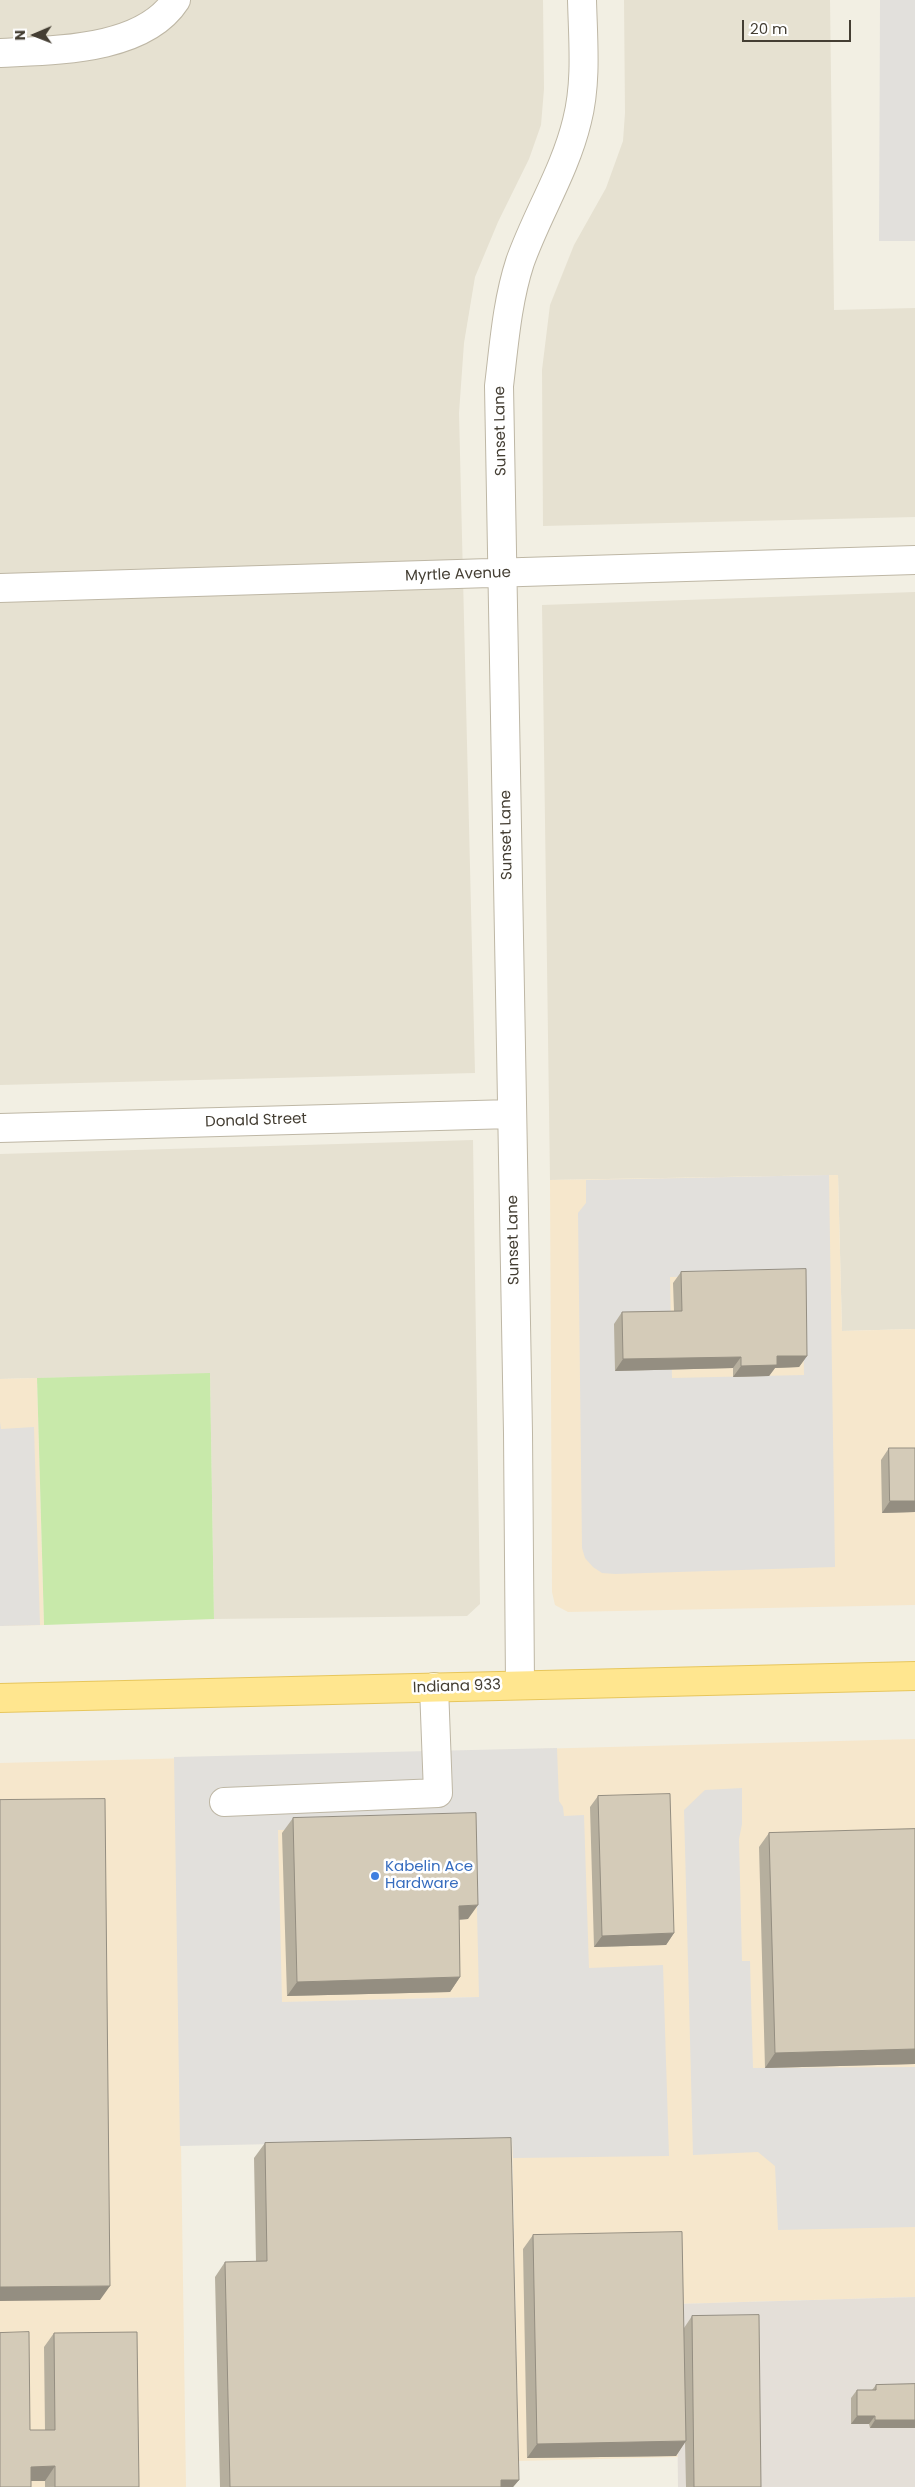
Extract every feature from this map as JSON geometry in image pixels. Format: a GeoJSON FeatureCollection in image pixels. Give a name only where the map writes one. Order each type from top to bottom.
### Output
{"type":"FeatureCollection","features":[{"type":"Feature","properties":{"kind":"main road","name":"Indiana 933"},"geometry":{"type":"LineString","coordinates":[[0,1698],[915,1676]]}},
{"type":"Feature","properties":{"kind":"street"},"geometry":{"type":"LineString","coordinates":[[0,53],[61,50],[136,33],[167,14],[176,0]]}},
{"type":"Feature","properties":{"kind":"street","name":"Sunset Lane"},"geometry":{"type":"LineString","coordinates":[[520,1685],[499,386],[507,318],[520,263],[567,157],[578,120],[583,79],[582,0]]}},
{"type":"Feature","properties":{"kind":"street","name":"Myrtle Avenue"},"geometry":{"type":"LineString","coordinates":[[0,588],[915,560]]}},
{"type":"Feature","properties":{"kind":"street","name":"Donald Street"},"geometry":{"type":"LineString","coordinates":[[0,1128],[512,1114]]}},
{"type":"Feature","properties":{"kind":"street"},"geometry":{"type":"LineString","coordinates":[[224,1802],[438,1793],[434,1687]]}},
{"type":"Feature","properties":{"kind":"shaded area"},"geometry":{"type":"Polygon","coordinates":[[[0,0],[543,0],[544,89],[541,125],[529,159],[498,222],[475,277],[464,343],[459,413],[475,1073],[0,1085],[0,0]]]}},
{"type":"Feature","properties":{"kind":"shaded area"},"geometry":{"type":"Polygon","coordinates":[[[624,0],[830,0],[834,310],[915,308],[915,517],[543,526],[542,370],[550,305],[574,245],[606,188],[623,141],[625,113],[624,0]]]}},
{"type":"Feature","properties":{"kind":"shaded area"},"geometry":{"type":"Polygon","coordinates":[[[880,0],[915,0],[915,241],[879,241],[880,0]]]}},
{"type":"Feature","properties":{"kind":"shaded area"},"geometry":{"type":"Polygon","coordinates":[[[915,592],[915,1329],[842,1331],[838,1175],[550,1180],[542,605],[915,592]]]}},
{"type":"Feature","properties":{"kind":"shaded area"},"geometry":{"type":"Polygon","coordinates":[[[473,1140],[480,1604],[467,1616],[214,1619],[210,1374],[0,1379],[0,1154],[473,1140]]]}},
{"type":"Feature","properties":{"kind":"shaded area"},"geometry":{"type":"Polygon","coordinates":[[[829,1175],[835,1567],[615,1574],[602,1573],[585,1558],[582,1548],[578,1213],[586,1203],[586,1180],[829,1175]],[[802,1274],[670,1277],[672,1378],[804,1375],[802,1274]]]}},
{"type":"Feature","properties":{"kind":"shaded area"},"geometry":{"type":"Polygon","coordinates":[[[838,1175],[842,1331],[915,1329],[915,1605],[568,1612],[555,1605],[552,1592],[550,1180],[838,1175]]]}},
{"type":"Feature","properties":{"kind":"shaded area"},"geometry":{"type":"Polygon","coordinates":[[[37,1378],[44,1625],[0,1626],[0,1379],[37,1378]]]}},
{"type":"Feature","properties":{"kind":"shaded area"},"geometry":{"type":"Polygon","coordinates":[[[0,1422],[1,1429],[34,1427],[40,1625],[0,1626],[0,1422]]]}},
{"type":"Feature","properties":{"kind":"shaded area"},"geometry":{"type":"Polygon","coordinates":[[[915,1739],[915,2297],[676,2304],[678,2457],[519,2461],[512,2139],[479,1997],[179,2005],[186,2487],[0,2487],[0,1763],[915,1739]]]}},
{"type":"Feature","properties":{"kind":"shaded area"},"geometry":{"type":"Polygon","coordinates":[[[557,1748],[559,1801],[563,1807],[564,1816],[584,1815],[589,1968],[663,1965],[669,2156],[513,2158],[512,2139],[180,2146],[174,1757],[557,1748]],[[475,1825],[278,1830],[282,2002],[479,1997],[475,1825]]]}},
{"type":"Feature","properties":{"kind":"shaded area"},"geometry":{"type":"Polygon","coordinates":[[[742,1788],[742,1824],[739,1839],[742,1961],[750,1961],[753,2068],[915,2067],[915,2227],[778,2230],[775,2166],[758,2152],[693,2155],[684,1810],[705,1790],[742,1788]]]}},
{"type":"Feature","properties":{"kind":"shaded area"},"geometry":{"type":"Polygon","coordinates":[[[915,2297],[915,2487],[678,2487],[676,2304],[915,2297]]]}},
{"type":"Feature","properties":{"kind":"green space"},"geometry":{"type":"Polygon","coordinates":[[[210,1373],[214,1619],[44,1625],[37,1378],[210,1373]]]}},
{"type":"Feature","properties":{"kind":"building"},"geometry":{"type":"Polygon","coordinates":[[[806,1269],[807,1356],[777,1356],[777,1365],[741,1366],[741,1357],[623,1359],[622,1312],[682,1311],[681,1272],[806,1269]]]}},
{"type":"Feature","properties":{"kind":"building"},"geometry":{"type":"Polygon","coordinates":[[[889,1448],[915,1448],[915,1501],[890,1501],[889,1448]]]}},
{"type":"Feature","properties":{"kind":"building"},"geometry":{"type":"Polygon","coordinates":[[[670,1794],[674,1933],[602,1936],[598,1796],[670,1794]]]}},
{"type":"Feature","properties":{"kind":"building"},"geometry":{"type":"Polygon","coordinates":[[[105,1799],[110,2286],[0,2287],[0,1800],[105,1799]]]}},
{"type":"Feature","properties":{"kind":"building","name":"Kabelin Ace Hardware"},"geometry":{"type":"Polygon","coordinates":[[[476,1813],[478,1905],[459,1906],[460,1977],[297,1982],[293,1818],[476,1813]]]}},
{"type":"Feature","properties":{"kind":"building"},"geometry":{"type":"Polygon","coordinates":[[[915,1829],[915,2049],[775,2053],[769,1833],[915,1829]]]}},
{"type":"Feature","properties":{"kind":"building"},"geometry":{"type":"Polygon","coordinates":[[[511,2138],[519,2480],[501,2480],[501,2487],[230,2487],[225,2262],[267,2261],[265,2143],[511,2138]]]}},
{"type":"Feature","properties":{"kind":"building"},"geometry":{"type":"Polygon","coordinates":[[[682,2232],[686,2441],[537,2444],[533,2235],[682,2232]]]}},
{"type":"Feature","properties":{"kind":"building"},"geometry":{"type":"Polygon","coordinates":[[[759,2315],[761,2487],[694,2487],[692,2316],[759,2315]]]}},
{"type":"Feature","properties":{"kind":"building"},"geometry":{"type":"Polygon","coordinates":[[[29,2332],[30,2430],[55,2430],[54,2333],[137,2332],[139,2487],[55,2487],[55,2466],[31,2467],[31,2487],[0,2487],[0,2333],[29,2332]]]}},
{"type":"Feature","properties":{"kind":"building"},"geometry":{"type":"Polygon","coordinates":[[[915,2384],[915,2420],[875,2420],[875,2416],[857,2416],[857,2390],[876,2390],[876,2385],[915,2384]]]}},
{"type":"Feature","properties":{"kind":"place","name":"Kabelin Ace Hardware"},"geometry":{"type":"Point","coordinates":[375,1876]}}]}
